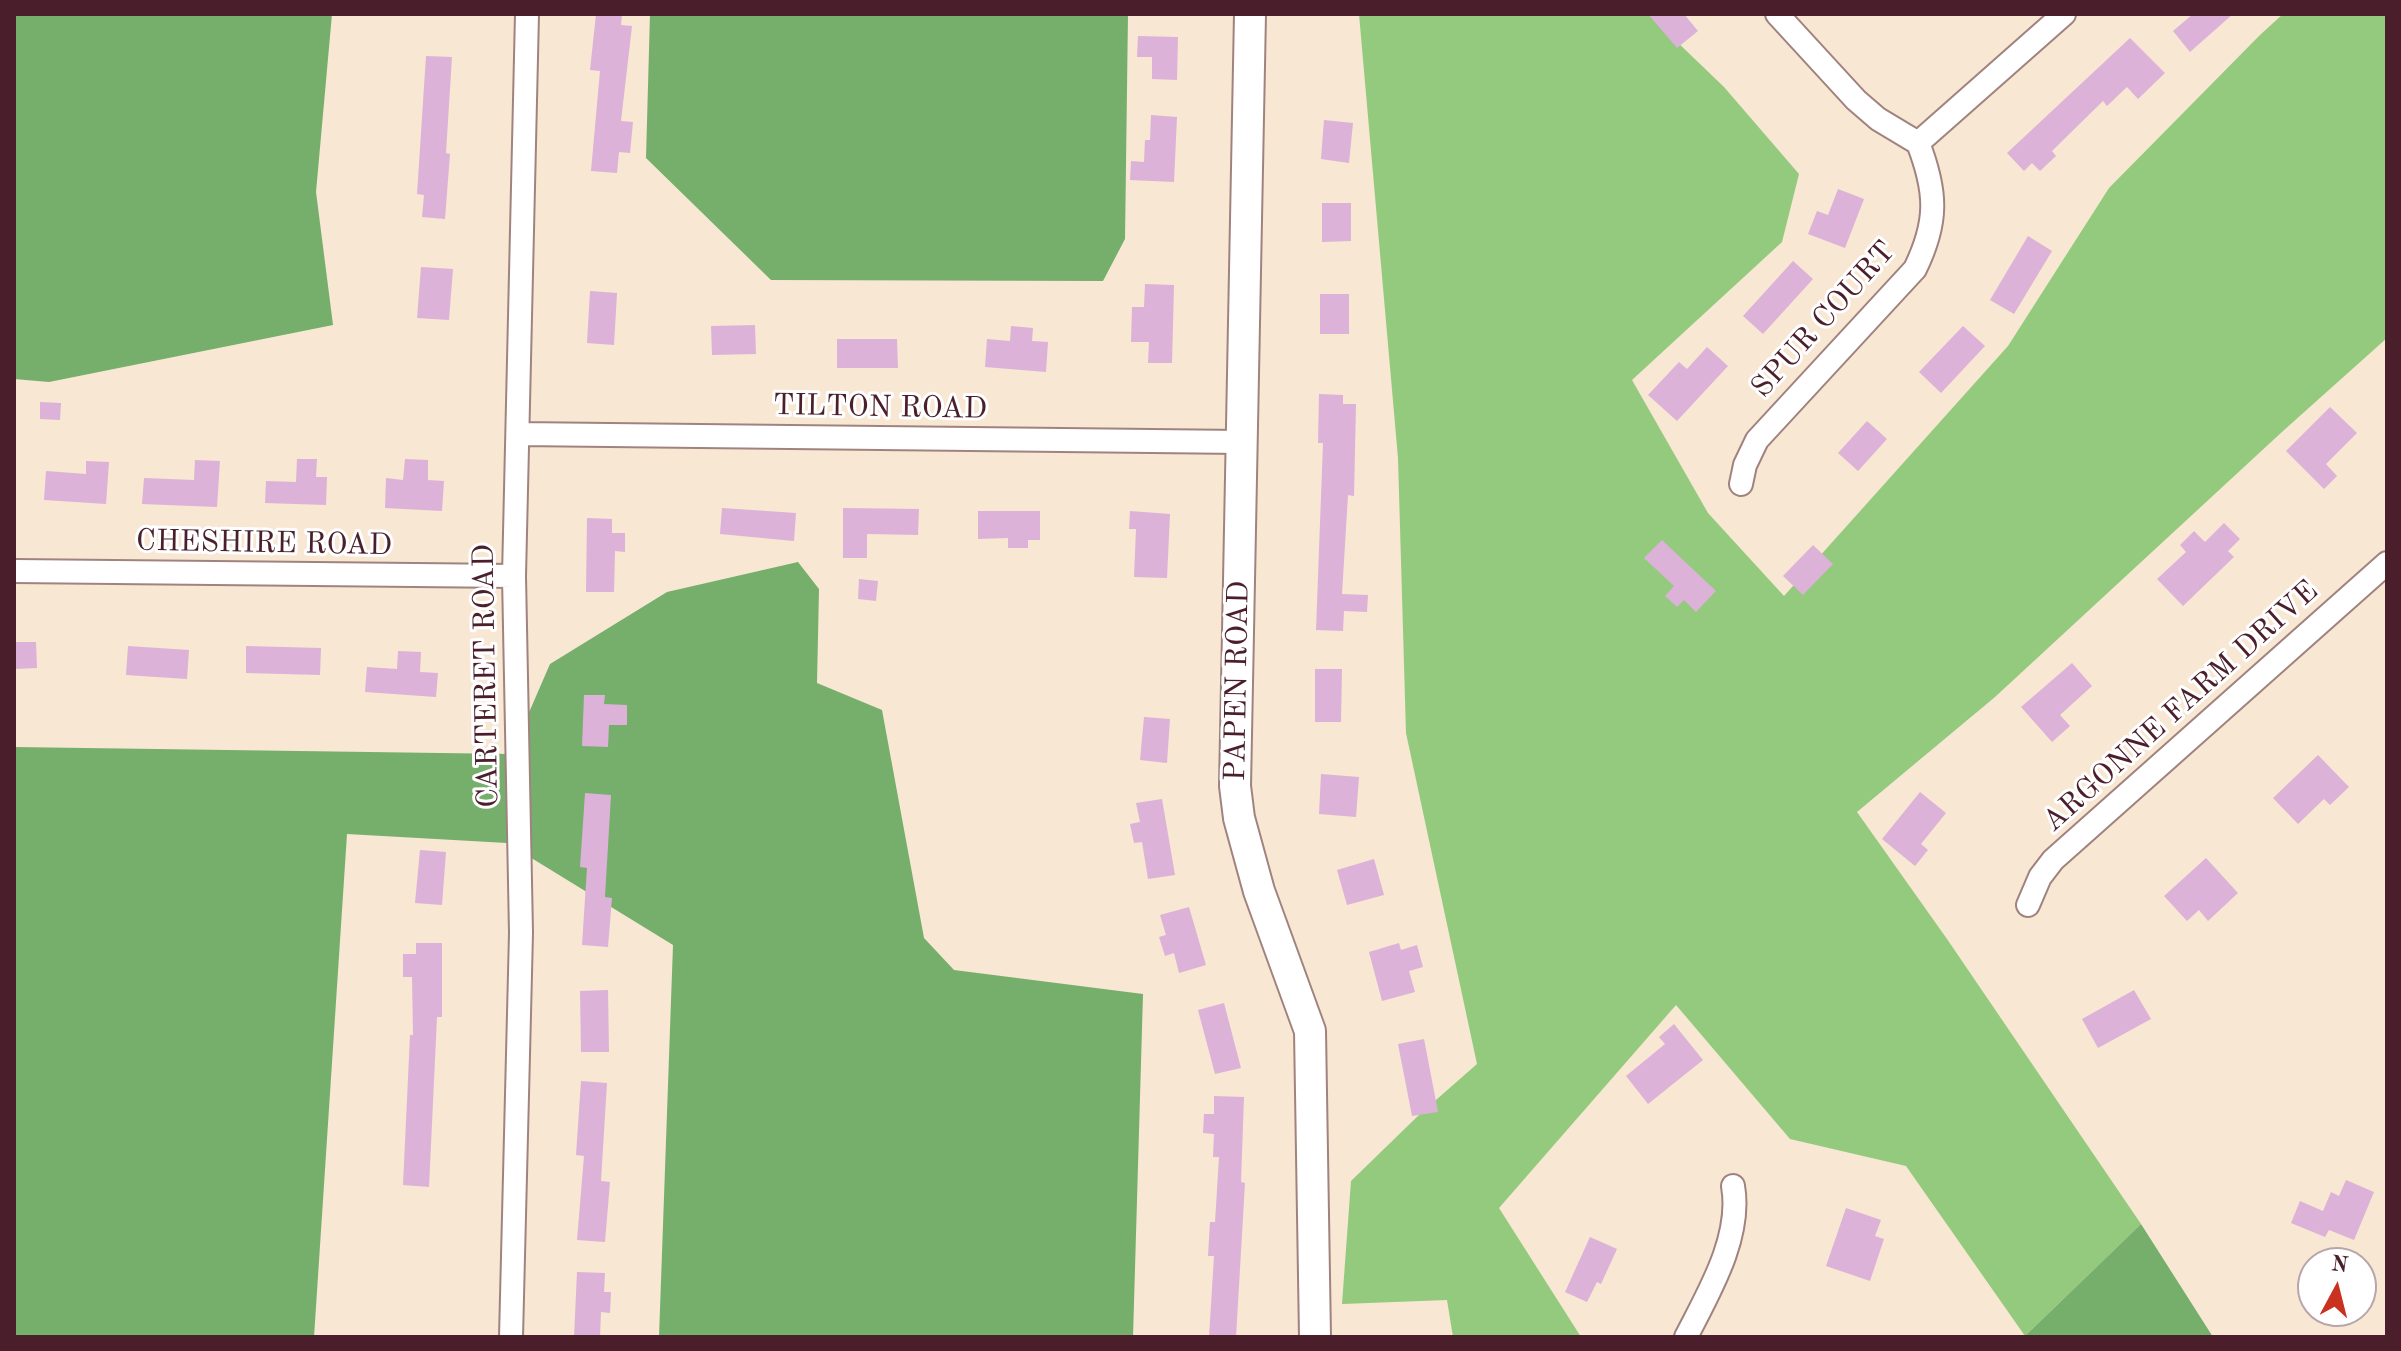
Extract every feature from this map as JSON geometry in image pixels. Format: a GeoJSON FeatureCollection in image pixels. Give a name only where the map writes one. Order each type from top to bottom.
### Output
{"type":"FeatureCollection","features":[{"type":"Feature","properties":{"kind":"street","name":"CARTERET ROAD"},"geometry":{"type":"LineString","coordinates":[[511,1337],[521,933],[514,576],[527,14]]}},
{"type":"Feature","properties":{"kind":"street","name":"PAPEN ROAD"},"geometry":{"type":"LineString","coordinates":[[1250,14],[1235,786],[1239,818],[1259,891],[1310,1031],[1315,1337]]}},
{"type":"Feature","properties":{"kind":"street"},"geometry":{"type":"LineString","coordinates":[[1777,14],[1856,100],[1878,119],[1918,143],[2064,14]]}},
{"type":"Feature","properties":{"kind":"street","name":"SPUR COURT"},"geometry":{"type":"LineString","coordinates":[[1741,484],[1745,465],[1757,440],[1915,269],[1931,227],[1934,198],[1929,172],[1918,143]]}},
{"type":"Feature","properties":{"kind":"street","name":"TILTON ROAD"},"geometry":{"type":"LineString","coordinates":[[519,434],[1242,442]]}},
{"type":"Feature","properties":{"kind":"street","name":"ARGONNE FARM DRIVE"},"geometry":{"type":"LineString","coordinates":[[2028,905],[2040,877],[2053,860],[2387,563]]}},
{"type":"Feature","properties":{"kind":"street","name":"CHESHIRE ROAD"},"geometry":{"type":"LineString","coordinates":[[14,571],[514,576]]}},
{"type":"Feature","properties":{"kind":"street"},"geometry":{"type":"LineString","coordinates":[[1686,1337],[1727,1246],[1736,1206],[1733,1186]]}},
{"type":"Feature","properties":{"kind":"green space"},"geometry":{"type":"Polygon","coordinates":[[[14,14],[332,14],[316,192],[333,325],[49,382],[14,379],[14,14]]]}},
{"type":"Feature","properties":{"kind":"green space"},"geometry":{"type":"Polygon","coordinates":[[[650,14],[1128,14],[1125,239],[1103,281],[771,280],[646,158],[650,14]]]}},
{"type":"Feature","properties":{"kind":"green space"},"geometry":{"type":"Polygon","coordinates":[[[1359,14],[1648,14],[1724,87],[1799,174],[1782,242],[1632,380],[1708,513],[1784,596],[2008,346],[2109,188],[2260,35],[2283,14],[2387,14],[2387,338],[1995,697],[1857,812],[2141,1224],[2025,1336],[1906,1166],[1790,1139],[1676,1005],[1499,1208],[1581,1337],[1453,1337],[1447,1300],[1342,1304],[1351,1181],[1477,1064],[1406,733],[1398,458],[1359,14]]]}},
{"type":"Feature","properties":{"kind":"green space"},"geometry":{"type":"Polygon","coordinates":[[[798,562],[819,589],[817,683],[882,710],[924,938],[954,970],[1143,994],[1133,1337],[659,1337],[673,945],[507,843],[347,834],[314,1337],[14,1337],[14,747],[511,754],[550,664],[667,592],[798,562]]]}},
{"type":"Feature","properties":{"kind":"green space"},"geometry":{"type":"Polygon","coordinates":[[[2141,1224],[2213,1337],[2024,1337],[2141,1224]]]}},
{"type":"Feature","properties":{"kind":"building"},"geometry":{"type":"Polygon","coordinates":[[[596,14],[622,14],[621,25],[632,26],[621,121],[633,122],[630,153],[619,152],[617,173],[591,171],[600,71],[590,70],[596,14]]]}},
{"type":"Feature","properties":{"kind":"building"},"geometry":{"type":"Polygon","coordinates":[[[1648,14],[1684,14],[1698,31],[1677,48],[1648,14]]]}},
{"type":"Feature","properties":{"kind":"building"},"geometry":{"type":"Polygon","coordinates":[[[2193,14],[2233,14],[2190,52],[2173,31],[2193,14]]]}},
{"type":"Feature","properties":{"kind":"building"},"geometry":{"type":"Polygon","coordinates":[[[1138,36],[1178,37],[1177,80],[1152,79],[1152,57],[1137,57],[1138,36]]]}},
{"type":"Feature","properties":{"kind":"building"},"geometry":{"type":"Polygon","coordinates":[[[2130,38],[2165,73],[2138,99],[2127,87],[2107,106],[2103,101],[2052,151],[2056,156],[2040,171],[2032,163],[2024,171],[2007,153],[2130,38]]]}},
{"type":"Feature","properties":{"kind":"building"},"geometry":{"type":"Polygon","coordinates":[[[426,56],[452,57],[445,219],[422,217],[424,195],[417,194],[426,56]]]}},
{"type":"Feature","properties":{"kind":"building"},"geometry":{"type":"Polygon","coordinates":[[[1151,115],[1177,117],[1174,182],[1130,180],[1131,161],[1144,162],[1145,140],[1150,140],[1151,115]]]}},
{"type":"Feature","properties":{"kind":"building"},"geometry":{"type":"Polygon","coordinates":[[[1324,120],[1353,123],[1349,163],[1321,159],[1324,120]]]}},
{"type":"Feature","properties":{"kind":"building"},"geometry":{"type":"Polygon","coordinates":[[[1838,189],[1864,199],[1845,248],[1808,234],[1817,211],[1828,215],[1838,189]]]}},
{"type":"Feature","properties":{"kind":"building"},"geometry":{"type":"Polygon","coordinates":[[[1322,203],[1351,203],[1351,241],[1322,242],[1322,203]]]}},
{"type":"Feature","properties":{"kind":"building"},"geometry":{"type":"Polygon","coordinates":[[[2028,236],[2052,251],[2014,314],[1990,300],[2028,236]]]}},
{"type":"Feature","properties":{"kind":"building"},"geometry":{"type":"Polygon","coordinates":[[[1793,261],[1813,279],[1763,334],[1743,316],[1793,261]]]}},
{"type":"Feature","properties":{"kind":"building"},"geometry":{"type":"Polygon","coordinates":[[[421,267],[453,269],[449,320],[417,318],[421,267]]]}},
{"type":"Feature","properties":{"kind":"building"},"geometry":{"type":"Polygon","coordinates":[[[1145,284],[1174,285],[1172,363],[1148,363],[1149,342],[1131,342],[1132,307],[1144,307],[1145,284]]]}},
{"type":"Feature","properties":{"kind":"building"},"geometry":{"type":"Polygon","coordinates":[[[590,291],[617,293],[614,345],[587,343],[590,291]]]}},
{"type":"Feature","properties":{"kind":"building"},"geometry":{"type":"Polygon","coordinates":[[[1320,294],[1349,294],[1349,334],[1320,334],[1320,294]]]}},
{"type":"Feature","properties":{"kind":"building"},"geometry":{"type":"Polygon","coordinates":[[[755,325],[756,354],[712,355],[711,326],[755,325]]]}},
{"type":"Feature","properties":{"kind":"building"},"geometry":{"type":"Polygon","coordinates":[[[1011,326],[1033,328],[1032,341],[1048,342],[1046,372],[985,367],[987,339],[1010,341],[1011,326]]]}},
{"type":"Feature","properties":{"kind":"building"},"geometry":{"type":"Polygon","coordinates":[[[1963,326],[1985,346],[1941,393],[1919,372],[1963,326]]]}},
{"type":"Feature","properties":{"kind":"building"},"geometry":{"type":"Polygon","coordinates":[[[837,339],[897,339],[898,368],[837,368],[837,339]]]}},
{"type":"Feature","properties":{"kind":"building"},"geometry":{"type":"Polygon","coordinates":[[[1707,347],[1728,366],[1677,421],[1648,395],[1679,362],[1687,369],[1707,347]]]}},
{"type":"Feature","properties":{"kind":"building"},"geometry":{"type":"Polygon","coordinates":[[[1319,394],[1343,395],[1343,404],[1356,404],[1354,496],[1348,495],[1342,594],[1368,595],[1367,612],[1344,611],[1343,631],[1316,630],[1323,443],[1318,443],[1319,394]]]}},
{"type":"Feature","properties":{"kind":"building"},"geometry":{"type":"Polygon","coordinates":[[[40,402],[61,403],[60,420],[40,419],[40,402]]]}},
{"type":"Feature","properties":{"kind":"building"},"geometry":{"type":"Polygon","coordinates":[[[2330,407],[2357,433],[2326,464],[2337,476],[2324,489],[2286,451],[2330,407]]]}},
{"type":"Feature","properties":{"kind":"building"},"geometry":{"type":"Polygon","coordinates":[[[1867,421],[1887,439],[1858,471],[1838,453],[1867,421]]]}},
{"type":"Feature","properties":{"kind":"building"},"geometry":{"type":"Polygon","coordinates":[[[297,459],[317,459],[316,477],[327,477],[326,505],[265,503],[266,481],[296,482],[297,459]]]}},
{"type":"Feature","properties":{"kind":"building"},"geometry":{"type":"Polygon","coordinates":[[[405,459],[428,460],[428,480],[444,481],[442,511],[385,508],[386,478],[403,480],[405,459]]]}},
{"type":"Feature","properties":{"kind":"building"},"geometry":{"type":"Polygon","coordinates":[[[195,460],[220,461],[217,507],[142,504],[144,478],[194,480],[195,460]]]}},
{"type":"Feature","properties":{"kind":"building"},"geometry":{"type":"Polygon","coordinates":[[[86,461],[109,462],[106,504],[44,500],[46,471],[86,474],[86,461]]]}},
{"type":"Feature","properties":{"kind":"building"},"geometry":{"type":"Polygon","coordinates":[[[722,508],[796,513],[794,541],[720,534],[722,508]]]}},
{"type":"Feature","properties":{"kind":"building"},"geometry":{"type":"Polygon","coordinates":[[[843,508],[919,509],[918,535],[867,534],[867,558],[843,558],[843,508]]]}},
{"type":"Feature","properties":{"kind":"building"},"geometry":{"type":"Polygon","coordinates":[[[978,511],[1040,511],[1040,540],[1028,540],[1028,548],[1008,548],[1008,538],[978,539],[978,511]]]}},
{"type":"Feature","properties":{"kind":"building"},"geometry":{"type":"Polygon","coordinates":[[[1130,511],[1170,514],[1167,578],[1134,577],[1136,529],[1129,529],[1130,511]]]}},
{"type":"Feature","properties":{"kind":"building"},"geometry":{"type":"Polygon","coordinates":[[[587,518],[612,519],[612,533],[625,533],[625,552],[615,551],[614,592],[586,592],[587,518]]]}},
{"type":"Feature","properties":{"kind":"building"},"geometry":{"type":"Polygon","coordinates":[[[2224,523],[2240,539],[2228,551],[2234,557],[2183,606],[2157,579],[2186,552],[2180,545],[2194,531],[2205,542],[2224,523]]]}},
{"type":"Feature","properties":{"kind":"building"},"geometry":{"type":"Polygon","coordinates":[[[1662,540],[1716,591],[1696,612],[1684,600],[1677,607],[1665,596],[1674,586],[1644,558],[1662,540]]]}},
{"type":"Feature","properties":{"kind":"building"},"geometry":{"type":"Polygon","coordinates":[[[1813,545],[1833,564],[1803,595],[1783,576],[1813,545]]]}},
{"type":"Feature","properties":{"kind":"building"},"geometry":{"type":"Polygon","coordinates":[[[859,579],[878,581],[876,601],[858,599],[859,579]]]}},
{"type":"Feature","properties":{"kind":"building"},"geometry":{"type":"Polygon","coordinates":[[[14,642],[36,642],[37,668],[14,669],[14,642]]]}},
{"type":"Feature","properties":{"kind":"building"},"geometry":{"type":"Polygon","coordinates":[[[128,646],[189,650],[187,679],[126,675],[128,646]]]}},
{"type":"Feature","properties":{"kind":"building"},"geometry":{"type":"Polygon","coordinates":[[[246,646],[321,648],[320,675],[246,673],[246,646]]]}},
{"type":"Feature","properties":{"kind":"building"},"geometry":{"type":"Polygon","coordinates":[[[398,651],[421,652],[420,672],[438,673],[436,697],[365,692],[367,667],[397,669],[398,651]]]}},
{"type":"Feature","properties":{"kind":"building"},"geometry":{"type":"Polygon","coordinates":[[[2072,663],[2092,686],[2060,715],[2070,726],[2052,742],[2021,707],[2072,663]]]}},
{"type":"Feature","properties":{"kind":"building"},"geometry":{"type":"Polygon","coordinates":[[[1315,669],[1342,669],[1341,722],[1315,722],[1315,669]]]}},
{"type":"Feature","properties":{"kind":"building"},"geometry":{"type":"Polygon","coordinates":[[[584,695],[605,695],[604,704],[627,705],[627,725],[609,725],[608,747],[582,746],[584,695]]]}},
{"type":"Feature","properties":{"kind":"building"},"geometry":{"type":"Polygon","coordinates":[[[1144,717],[1170,719],[1167,763],[1140,760],[1144,717]]]}},
{"type":"Feature","properties":{"kind":"building"},"geometry":{"type":"Polygon","coordinates":[[[2318,755],[2349,787],[2330,805],[2324,799],[2298,824],[2273,798],[2318,755]]]}},
{"type":"Feature","properties":{"kind":"building"},"geometry":{"type":"Polygon","coordinates":[[[1321,774],[1359,777],[1356,817],[1319,814],[1321,774]]]}},
{"type":"Feature","properties":{"kind":"building"},"geometry":{"type":"Polygon","coordinates":[[[1920,792],[1946,813],[1921,844],[1928,850],[1915,866],[1882,839],[1920,792]]]}},
{"type":"Feature","properties":{"kind":"building"},"geometry":{"type":"Polygon","coordinates":[[[585,793],[611,795],[605,897],[612,898],[608,947],[582,945],[587,868],[580,867],[585,793]]]}},
{"type":"Feature","properties":{"kind":"building"},"geometry":{"type":"Polygon","coordinates":[[[1162,799],[1175,875],[1148,879],[1142,842],[1134,843],[1130,824],[1140,822],[1136,803],[1162,799]]]}},
{"type":"Feature","properties":{"kind":"building"},"geometry":{"type":"Polygon","coordinates":[[[420,850],[446,852],[442,905],[415,903],[420,850]]]}},
{"type":"Feature","properties":{"kind":"building"},"geometry":{"type":"Polygon","coordinates":[[[2206,858],[2238,893],[2208,921],[2199,910],[2187,921],[2164,896],[2206,858]]]}},
{"type":"Feature","properties":{"kind":"building"},"geometry":{"type":"Polygon","coordinates":[[[1374,859],[1384,895],[1347,905],[1337,870],[1374,859]]]}},
{"type":"Feature","properties":{"kind":"building"},"geometry":{"type":"Polygon","coordinates":[[[1189,907],[1206,965],[1179,973],[1174,953],[1165,956],[1159,937],[1166,935],[1160,915],[1189,907]]]}},
{"type":"Feature","properties":{"kind":"building"},"geometry":{"type":"Polygon","coordinates":[[[416,943],[442,943],[442,1017],[437,1017],[429,1187],[403,1185],[410,1035],[413,1035],[412,977],[403,977],[403,954],[416,954],[416,943]]]}},
{"type":"Feature","properties":{"kind":"building"},"geometry":{"type":"Polygon","coordinates":[[[1399,943],[1401,950],[1417,945],[1423,967],[1409,971],[1415,992],[1382,1001],[1369,952],[1399,943]]]}},
{"type":"Feature","properties":{"kind":"building"},"geometry":{"type":"Polygon","coordinates":[[[608,990],[609,1052],[581,1052],[580,991],[608,990]]]}},
{"type":"Feature","properties":{"kind":"building"},"geometry":{"type":"Polygon","coordinates":[[[2134,990],[2151,1019],[2098,1048],[2082,1019],[2134,990]]]}},
{"type":"Feature","properties":{"kind":"building"},"geometry":{"type":"Polygon","coordinates":[[[1224,1003],[1241,1068],[1215,1074],[1198,1010],[1224,1003]]]}},
{"type":"Feature","properties":{"kind":"building"},"geometry":{"type":"Polygon","coordinates":[[[1674,1024],[1703,1060],[1648,1104],[1626,1076],[1665,1044],[1659,1037],[1674,1024]]]}},
{"type":"Feature","properties":{"kind":"building"},"geometry":{"type":"Polygon","coordinates":[[[1424,1039],[1438,1112],[1412,1116],[1398,1044],[1424,1039]]]}},
{"type":"Feature","properties":{"kind":"building"},"geometry":{"type":"Polygon","coordinates":[[[581,1081],[607,1083],[601,1181],[610,1182],[605,1242],[577,1240],[584,1156],[576,1155],[581,1081]]]}},
{"type":"Feature","properties":{"kind":"building"},"geometry":{"type":"Polygon","coordinates":[[[1214,1096],[1244,1097],[1241,1182],[1245,1183],[1236,1337],[1209,1337],[1214,1256],[1208,1256],[1210,1222],[1215,1222],[1219,1157],[1213,1157],[1214,1134],[1203,1133],[1204,1114],[1214,1114],[1214,1096]]]}},
{"type":"Feature","properties":{"kind":"building"},"geometry":{"type":"Polygon","coordinates":[[[2346,1180],[2374,1192],[2354,1240],[2329,1230],[2325,1237],[2291,1223],[2300,1201],[2323,1211],[2331,1192],[2339,1196],[2346,1180]]]}},
{"type":"Feature","properties":{"kind":"building"},"geometry":{"type":"Polygon","coordinates":[[[1846,1208],[1881,1220],[1875,1236],[1884,1239],[1870,1281],[1826,1266],[1846,1208]]]}},
{"type":"Feature","properties":{"kind":"building"},"geometry":{"type":"Polygon","coordinates":[[[1590,1237],[1617,1249],[1601,1284],[1597,1282],[1587,1302],[1565,1292],[1590,1237]]]}},
{"type":"Feature","properties":{"kind":"building"},"geometry":{"type":"Polygon","coordinates":[[[577,1272],[605,1273],[604,1292],[611,1292],[610,1313],[601,1312],[600,1337],[574,1337],[577,1272]]]}}]}
